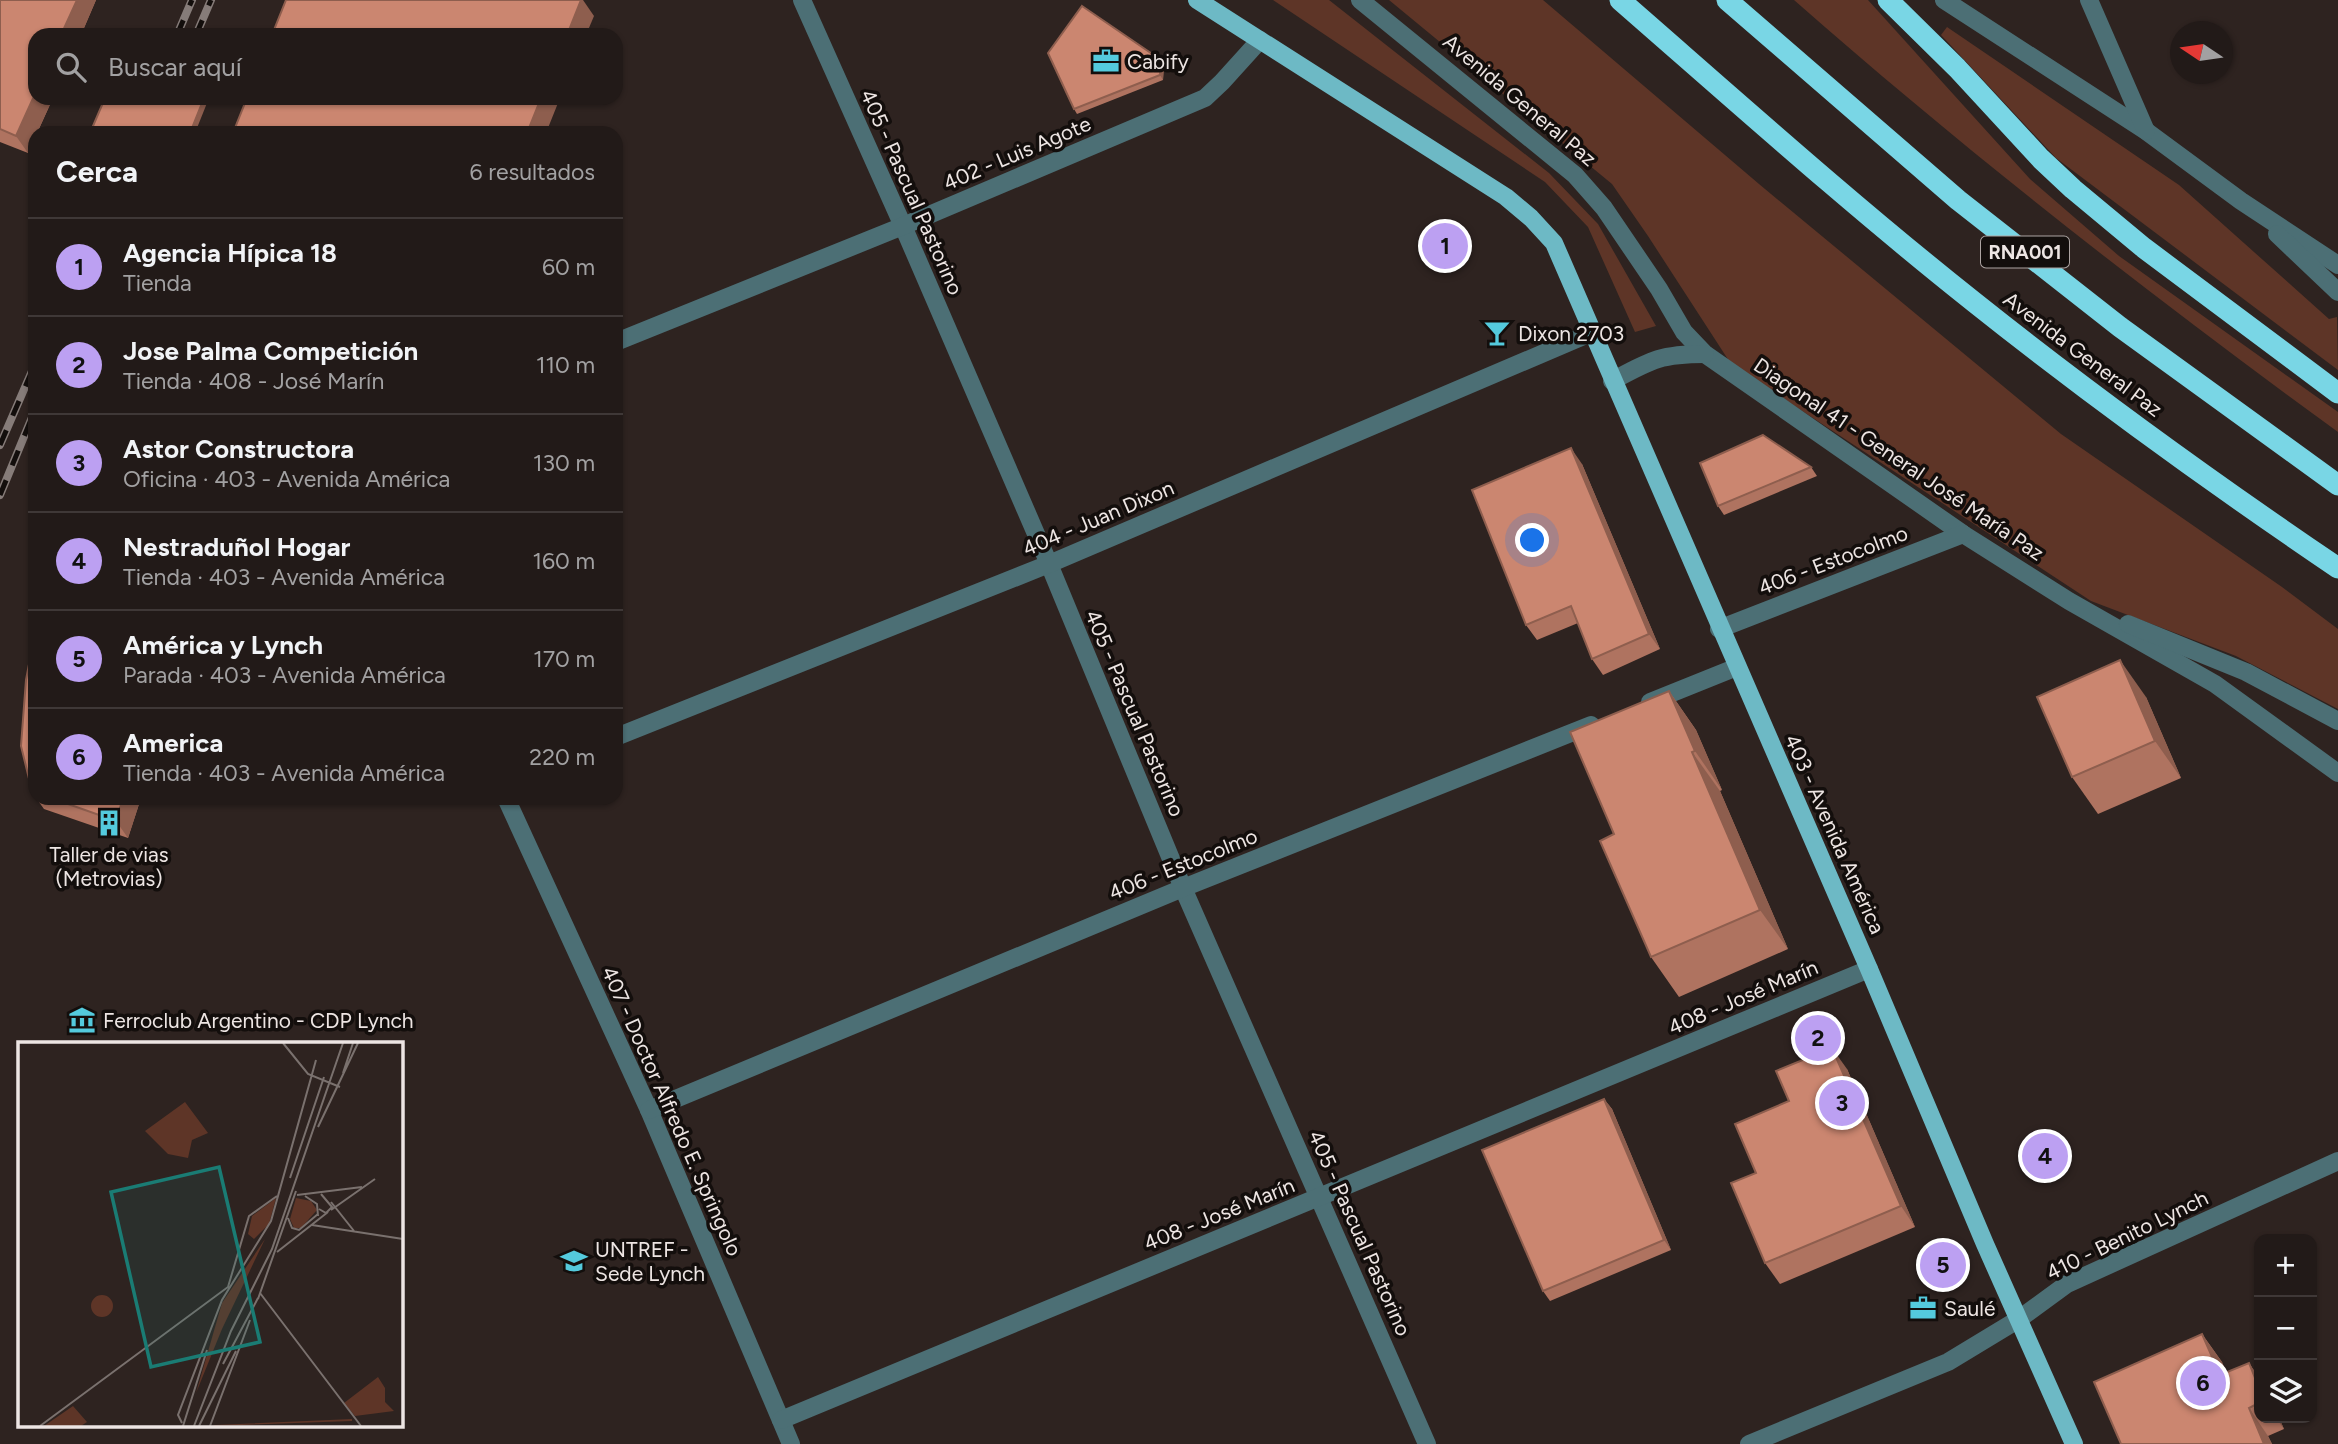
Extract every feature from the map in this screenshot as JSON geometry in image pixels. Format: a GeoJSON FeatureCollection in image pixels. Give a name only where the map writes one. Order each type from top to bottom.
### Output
{"type":"FeatureCollection","features":[{"type":"Feature","properties":{"kind":"highway","name":"Avenida General Paz"},"geometry":{"type":"LineString","coordinates":[[1620,0],[1866,213],[1995,318],[2082,386],[2233,496],[2338,568]]}},
{"type":"Feature","properties":{"kind":"highway","name":"Avenida General Paz"},"geometry":{"type":"LineString","coordinates":[[1727,0],[1958,200],[2120,327],[2338,485]]}},
{"type":"Feature","properties":{"kind":"highway"},"geometry":{"type":"LineString","coordinates":[[1888,0],[2073,189],[2144,248],[2338,393]]}},
{"type":"Feature","properties":{"kind":"main road"},"geometry":{"type":"LineString","coordinates":[[1197,0],[1260,40]]}},
{"type":"Feature","properties":{"kind":"main road","name":"403 - Avenida América"},"geometry":{"type":"LineString","coordinates":[[1260,40],[1506,197],[1531,218],[1554,243],[2074,1444]]}},
{"type":"Feature","properties":{"kind":"street","name":"405 - Pascual Pastorino"},"geometry":{"type":"LineString","coordinates":[[802,0],[1049,564],[1183,888],[1427,1444]]}},
{"type":"Feature","properties":{"kind":"street","name":"Avenida General Paz"},"geometry":{"type":"LineString","coordinates":[[1360,0],[1575,175],[1604,208],[1659,289],[1684,332],[1705,354]]}},
{"type":"Feature","properties":{"kind":"street"},"geometry":{"type":"LineString","coordinates":[[1944,0],[2146,131],[2241,201],[2338,265]]}},
{"type":"Feature","properties":{"kind":"street"},"geometry":{"type":"LineString","coordinates":[[2089,0],[2146,131]]}},
{"type":"Feature","properties":{"kind":"street","name":"402 - Luis Agote"},"geometry":{"type":"LineString","coordinates":[[623,339],[903,226],[1205,98],[1260,40]]}},
{"type":"Feature","properties":{"kind":"street"},"geometry":{"type":"LineString","coordinates":[[2241,201],[2338,292]]}},
{"type":"Feature","properties":{"kind":"street","name":"404 - Juan Dixon"},"geometry":{"type":"LineString","coordinates":[[623,734],[1049,564],[1594,332]]}},
{"type":"Feature","properties":{"kind":"street"},"geometry":{"type":"LineString","coordinates":[[1612,380],[1655,358],[1674,354],[1705,354]]}},
{"type":"Feature","properties":{"kind":"street","name":"Diagonal 41 - General José María Paz"},"geometry":{"type":"LineString","coordinates":[[1705,354],[1963,534],[2069,601]]}},
{"type":"Feature","properties":{"kind":"street","name":"406 - Estocolmo"},"geometry":{"type":"LineString","coordinates":[[1719,629],[1963,534]]}},
{"type":"Feature","properties":{"kind":"street"},"geometry":{"type":"LineString","coordinates":[[2069,601],[2246,672],[2338,720]]}},
{"type":"Feature","properties":{"kind":"street"},"geometry":{"type":"LineString","coordinates":[[2069,601],[2215,684],[2338,773]]}},
{"type":"Feature","properties":{"kind":"street"},"geometry":{"type":"LineString","coordinates":[[1634,708],[1737,667]]}},
{"type":"Feature","properties":{"kind":"street","name":"406 - Estocolmo"},"geometry":{"type":"LineString","coordinates":[[649,1110],[1183,888],[1608,718]]}},
{"type":"Feature","properties":{"kind":"street","name":"407 - Doctor Alfredo E. Springolo"},"geometry":{"type":"LineString","coordinates":[[509,805],[649,1110],[791,1444]]}},
{"type":"Feature","properties":{"kind":"street","name":"408 - José Marín"},"geometry":{"type":"LineString","coordinates":[[781,1420],[1869,969]]}},
{"type":"Feature","properties":{"kind":"street","name":"410 - Benito Lynch"},"geometry":{"type":"LineString","coordinates":[[1749,1444],[1948,1362],[2019,1319],[2067,1284],[2338,1161]]}},
{"type":"Feature","properties":{"kind":"shaded area"},"geometry":{"type":"Polygon","coordinates":[[[1273,0],[1329,0],[1549,173],[1598,224],[1656,326],[1635,332],[1588,227],[1545,182],[1273,0]]]}},
{"type":"Feature","properties":{"kind":"shaded area"},"geometry":{"type":"Polygon","coordinates":[[[1389,0],[1543,0],[1759,184],[2061,434],[2282,587],[2338,629],[2338,709],[2236,656],[2091,601],[1731,364],[1612,184],[1389,0]]]}},
{"type":"Feature","properties":{"kind":"shaded area"},"geometry":{"type":"Polygon","coordinates":[[[1794,0],[1868,0],[2030,179],[2119,256],[2338,412],[2338,432],[2199,329],[1993,168],[1794,0]]]}},
{"type":"Feature","properties":{"kind":"shaded area"},"geometry":{"type":"Polygon","coordinates":[[[1947,27],[2179,185],[2329,319],[2337,317],[2338,370],[2056,158],[1941,35],[1947,27]]]}},
{"type":"Feature","properties":{"kind":"building"},"geometry":{"type":"Polygon","coordinates":[[[0,0],[77,0],[64,28],[28,28],[30,105],[16,136],[0,129],[0,0]]]}},
{"type":"Feature","properties":{"kind":"building"},"geometry":{"type":"Polygon","coordinates":[[[286,0],[581,0],[570,28],[275,28],[286,0]]]}},
{"type":"Feature","properties":{"kind":"building","name":"Cabify"},"geometry":{"type":"Polygon","coordinates":[[[1082,6],[1161,60],[1160,75],[1074,109],[1048,53],[1082,6]]]}},
{"type":"Feature","properties":{"kind":"building"},"geometry":{"type":"Polygon","coordinates":[[[102,105],[201,105],[193,126],[93,126],[102,105]]]}},
{"type":"Feature","properties":{"kind":"building"},"geometry":{"type":"Polygon","coordinates":[[[244,105],[538,105],[530,126],[236,126],[244,105]]]}},
{"type":"Feature","properties":{"kind":"building"},"geometry":{"type":"Polygon","coordinates":[[[1763,435],[1811,467],[1718,506],[1700,463],[1763,435]]]}},
{"type":"Feature","properties":{"kind":"building"},"geometry":{"type":"Polygon","coordinates":[[[1571,448],[1649,634],[1592,659],[1571,606],[1526,625],[1472,490],[1571,448]]]}},
{"type":"Feature","properties":{"kind":"building"},"geometry":{"type":"Polygon","coordinates":[[[2120,660],[2155,741],[2072,777],[2037,697],[2120,660]]]}},
{"type":"Feature","properties":{"kind":"building"},"geometry":{"type":"Polygon","coordinates":[[[28,670],[28,775],[21,746],[28,670]]]}},
{"type":"Feature","properties":{"kind":"building"},"geometry":{"type":"Polygon","coordinates":[[[1669,691],[1695,751],[1692,752],[1760,910],[1651,957],[1600,841],[1614,834],[1570,732],[1669,691]]]}},
{"type":"Feature","properties":{"kind":"building"},"geometry":{"type":"Polygon","coordinates":[[[71,805],[121,805],[116,821],[71,805]]]}},
{"type":"Feature","properties":{"kind":"building"},"geometry":{"type":"Polygon","coordinates":[[[1832,1048],[1901,1206],[1765,1263],[1731,1183],[1756,1173],[1735,1124],[1789,1101],[1776,1071],[1832,1048]]]}},
{"type":"Feature","properties":{"kind":"building"},"geometry":{"type":"Polygon","coordinates":[[[1604,1099],[1664,1240],[1543,1291],[1482,1150],[1604,1099]]]}},
{"type":"Feature","properties":{"kind":"building"},"geometry":{"type":"Polygon","coordinates":[[[2202,1334],[2220,1375],[2249,1363],[2254,1376],[2254,1406],[2249,1408],[2264,1444],[2121,1444],[2094,1382],[2202,1334]]]}},
{"type":"Feature","properties":{"kind":"railway"},"geometry":{"type":"LineString","coordinates":[[180,28],[192,0]]}},
{"type":"Feature","properties":{"kind":"railway"},"geometry":{"type":"LineString","coordinates":[[199,28],[211,0]]}},
{"type":"Feature","properties":{"kind":"railway"},"geometry":{"type":"LineString","coordinates":[[0,445],[28,380]]}},
{"type":"Feature","properties":{"kind":"railway"},"geometry":{"type":"LineString","coordinates":[[0,495],[28,427]]}},
{"type":"Feature","properties":{"kind":"place","name":"Cabify"},"geometry":{"type":"Point","coordinates":[1106,61]}},
{"type":"Feature","properties":{"kind":"place","name":"Agencia Hípica 18"},"geometry":{"type":"Point","coordinates":[1445,246]}},
{"type":"Feature","properties":{"kind":"place","name":"Dixon 2703"},"geometry":{"type":"Point","coordinates":[1497,333]}},
{"type":"Feature","properties":{"kind":"place","name":"Taller de vias (Metrovias)"},"geometry":{"type":"Point","coordinates":[109,823]}},
{"type":"Feature","properties":{"kind":"place","name":"Ferroclub Argentino - CDP Lynch"},"geometry":{"type":"Point","coordinates":[82,1020]}},
{"type":"Feature","properties":{"kind":"place","name":"Jose Palma Competición"},"geometry":{"type":"Point","coordinates":[1818,1038]}},
{"type":"Feature","properties":{"kind":"place","name":"Astor Constructora"},"geometry":{"type":"Point","coordinates":[1842,1103]}},
{"type":"Feature","properties":{"kind":"place","name":"Nestraduñol Hogar"},"geometry":{"type":"Point","coordinates":[2045,1156]}},
{"type":"Feature","properties":{"kind":"place","name":"UNTREF - Sede Lynch"},"geometry":{"type":"Point","coordinates":[574,1261]}},
{"type":"Feature","properties":{"kind":"place","name":"América y Lynch"},"geometry":{"type":"Point","coordinates":[1943,1265]}},
{"type":"Feature","properties":{"kind":"place","name":"Saulé"},"geometry":{"type":"Point","coordinates":[1923,1308]}},
{"type":"Feature","properties":{"kind":"place","name":"America"},"geometry":{"type":"Point","coordinates":[2203,1383]}}]}
